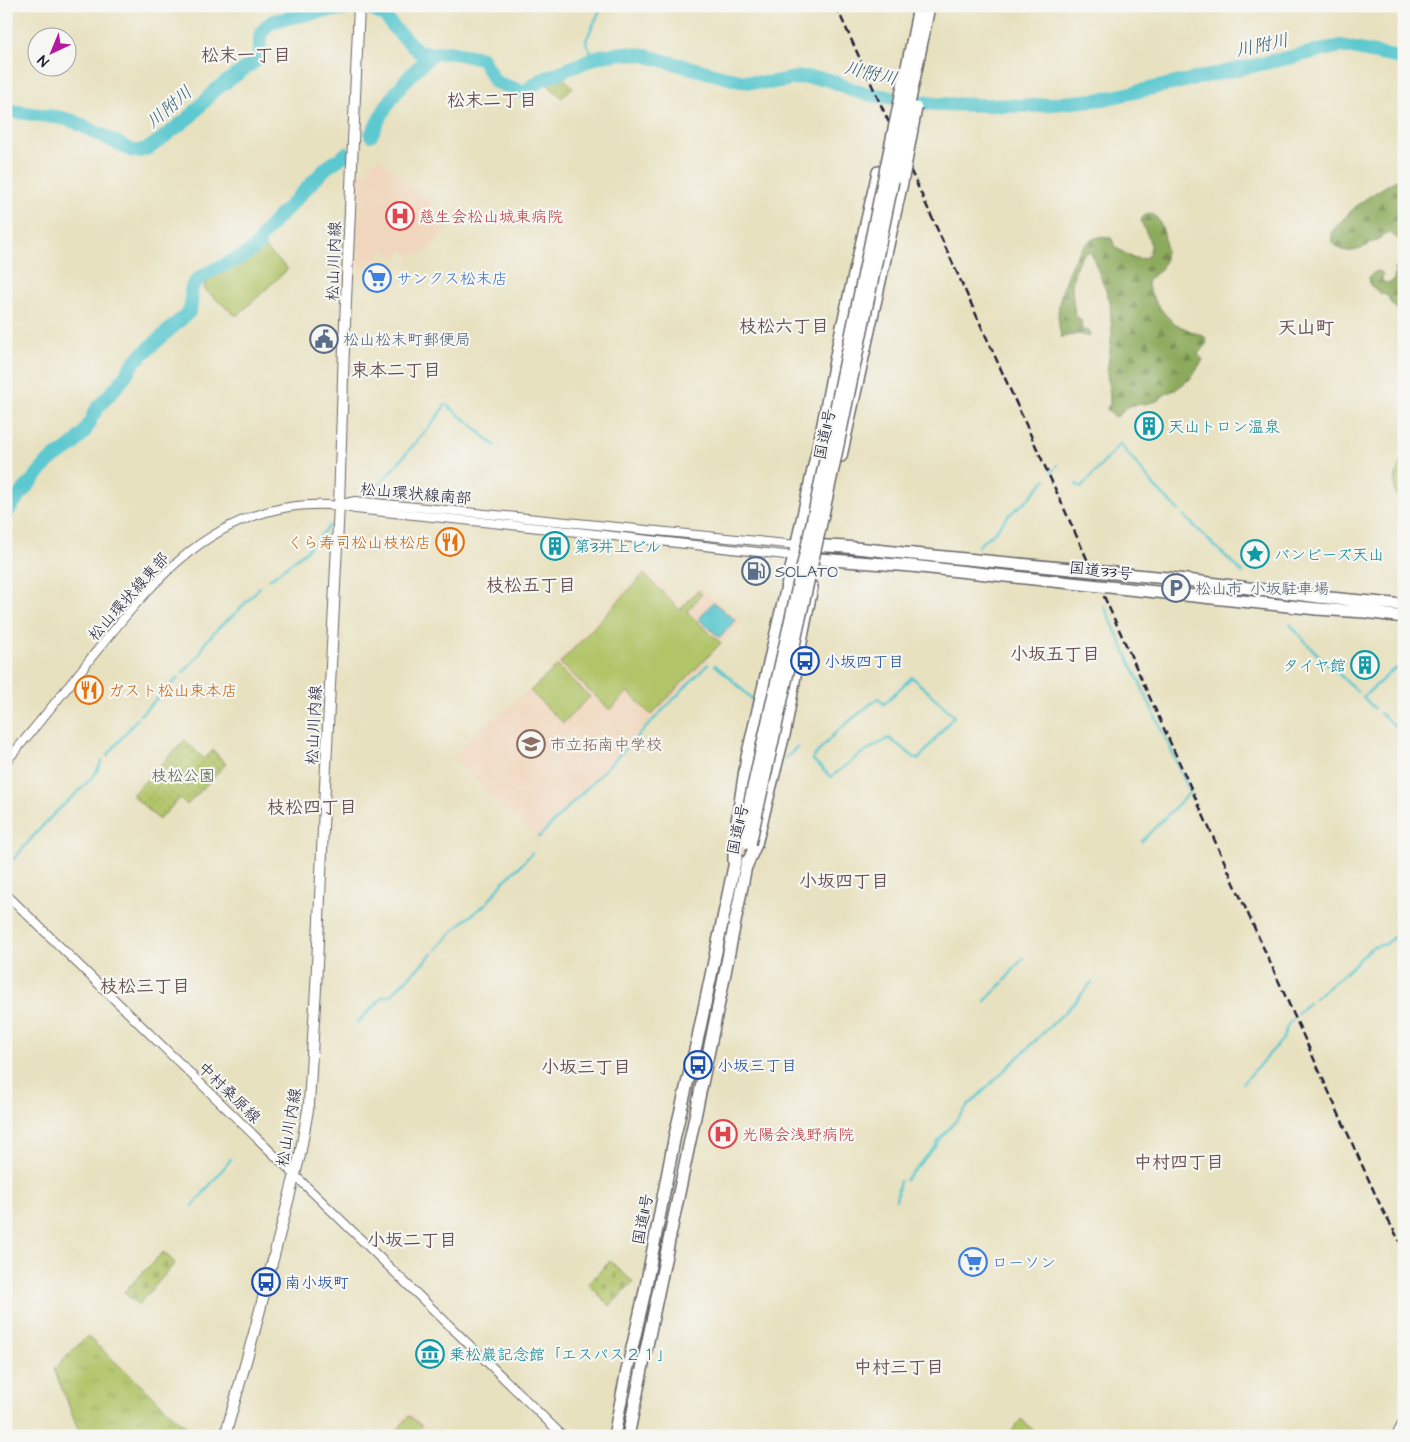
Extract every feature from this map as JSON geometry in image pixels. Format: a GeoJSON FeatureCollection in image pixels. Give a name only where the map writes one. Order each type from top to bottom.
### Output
{"type":"FeatureCollection","features":[{"type":"Feature","properties":{"kind":"highway","name":"国道11号"},"geometry":{"type":"LineString","coordinates":[[628,1436],[722,988],[746,867],[746,842],[833,469],[918,35],[919,6]]}},
{"type":"Feature","properties":{"kind":"highway","name":"国道11号"},"geometry":{"type":"LineString","coordinates":[[614,1436],[645,1291],[675,1135],[698,1037],[734,862],[734,841],[747,757],[795,550],[847,304],[892,115],[904,54],[918,35],[929,6]]}},
{"type":"Feature","properties":{"kind":"highway","name":"国道11号"},"geometry":{"type":"LineString","coordinates":[[746,867],[756,844],[785,731],[820,545],[903,178],[924,60],[918,35]]}},
{"type":"Feature","properties":{"kind":"highway","name":"国道33号"},"geometry":{"type":"LineString","coordinates":[[795,550],[820,545],[1178,578],[1404,605]]}},
{"type":"Feature","properties":{"kind":"highway","name":"国道33号"},"geometry":{"type":"LineString","coordinates":[[795,550],[818,559],[911,566],[1404,617]]}},
{"type":"Feature","properties":{"kind":"highway","name":"国道11号"},"geometry":{"type":"LineString","coordinates":[[734,862],[746,842]]}},
{"type":"Feature","properties":{"kind":"main road","name":"松山川内線"},"geometry":{"type":"LineString","coordinates":[[225,1436],[295,1174],[305,1129],[310,1086],[317,978],[339,505],[359,10]]}},
{"type":"Feature","properties":{"kind":"street","name":"松山環状線東部"},"geometry":{"type":"LineString","coordinates":[[6,762],[147,592],[175,563],[195,547],[210,536],[260,514],[291,507],[320,504],[339,505]]}},
{"type":"Feature","properties":{"kind":"street","name":"松山環状線南部"},"geometry":{"type":"LineString","coordinates":[[339,505],[355,509],[559,530],[795,550]]}},
{"type":"Feature","properties":{"kind":"street","name":"中村桑原線"},"geometry":{"type":"LineString","coordinates":[[6,894],[564,1436]]}},
{"type":"Feature","properties":{"kind":"street"},"geometry":{"type":"LineString","coordinates":[[1396,1436],[1404,1420]]}},
{"type":"Feature","properties":{"kind":"shaded area","name":"慈生会松山城東病院"},"geometry":{"type":"Polygon","coordinates":[[[380,157],[384,163],[452,222],[434,243],[420,255],[415,252],[410,257],[402,250],[395,258],[384,249],[368,268],[354,267],[358,173],[368,174],[369,164],[380,157]]]}},
{"type":"Feature","properties":{"kind":"shaded area"},"geometry":{"type":"Polygon","coordinates":[[[644,570],[647,570],[680,606],[698,588],[701,588],[742,623],[706,659],[705,665],[537,838],[452,758],[478,731],[537,684],[644,570]]]}},
{"type":"Feature","properties":{"kind":"shaded area"},"geometry":{"type":"Polygon","coordinates":[[[409,1412],[439,1436],[390,1436],[409,1412]]]}},
{"type":"Feature","properties":{"kind":"green space"},"geometry":{"type":"Polygon","coordinates":[[[562,77],[573,87],[562,98],[547,84],[562,77]]]}},
{"type":"Feature","properties":{"kind":"green space"},"geometry":{"type":"Polygon","coordinates":[[[1404,174],[1404,244],[1390,233],[1354,251],[1340,249],[1332,243],[1332,231],[1353,209],[1404,174]]]}},
{"type":"Feature","properties":{"kind":"green space"},"geometry":{"type":"Polygon","coordinates":[[[1149,213],[1155,216],[1163,229],[1166,247],[1164,263],[1161,269],[1147,282],[1148,287],[1158,305],[1171,320],[1179,326],[1205,337],[1207,343],[1198,354],[1203,360],[1190,379],[1157,401],[1126,407],[1118,416],[1114,416],[1107,408],[1110,404],[1107,373],[1112,335],[1110,301],[1092,255],[1089,252],[1081,257],[1079,261],[1072,287],[1075,315],[1081,320],[1082,330],[1089,331],[1089,337],[1079,334],[1061,337],[1058,317],[1059,305],[1063,286],[1072,265],[1083,246],[1091,240],[1099,237],[1111,238],[1114,245],[1128,255],[1145,258],[1148,255],[1150,242],[1141,219],[1149,213]]]}},
{"type":"Feature","properties":{"kind":"green space"},"geometry":{"type":"Polygon","coordinates":[[[264,247],[288,269],[238,315],[235,315],[204,289],[206,283],[229,265],[264,247]]]}},
{"type":"Feature","properties":{"kind":"green space"},"geometry":{"type":"Polygon","coordinates":[[[1404,264],[1404,317],[1390,302],[1388,296],[1380,293],[1370,285],[1369,276],[1380,271],[1383,274],[1383,282],[1389,283],[1394,280],[1395,269],[1404,264]]]}},
{"type":"Feature","properties":{"kind":"green space"},"geometry":{"type":"Polygon","coordinates":[[[1404,454],[1404,505],[1396,495],[1395,485],[1404,454]]]}},
{"type":"Feature","properties":{"kind":"green space"},"geometry":{"type":"Polygon","coordinates":[[[644,574],[680,610],[698,590],[702,594],[687,611],[721,643],[651,715],[628,692],[610,710],[560,663],[644,574]]]}},
{"type":"Feature","properties":{"kind":"green space"},"geometry":{"type":"Polygon","coordinates":[[[1209,590],[1398,610],[1209,592],[1209,590]]]}},
{"type":"Feature","properties":{"kind":"green space"},"geometry":{"type":"Polygon","coordinates":[[[557,666],[590,697],[563,723],[530,691],[557,666]]]}},
{"type":"Feature","properties":{"kind":"green space","name":"枝松公園"},"geometry":{"type":"Polygon","coordinates":[[[185,740],[204,759],[213,750],[226,764],[187,805],[180,798],[159,820],[132,795],[185,740]]]}},
{"type":"Feature","properties":{"kind":"green space"},"geometry":{"type":"Polygon","coordinates":[[[162,1253],[165,1253],[175,1263],[138,1305],[124,1292],[162,1253]]]}},
{"type":"Feature","properties":{"kind":"green space"},"geometry":{"type":"Polygon","coordinates":[[[610,1261],[633,1282],[610,1306],[588,1284],[610,1261]]]}},
{"type":"Feature","properties":{"kind":"green space"},"geometry":{"type":"Polygon","coordinates":[[[87,1336],[197,1436],[84,1436],[79,1431],[54,1369],[87,1336]]]}},
{"type":"Feature","properties":{"kind":"green space"},"geometry":{"type":"Polygon","coordinates":[[[409,1416],[422,1426],[415,1433],[418,1436],[393,1436],[409,1416]]]}},
{"type":"Feature","properties":{"kind":"green space"},"geometry":{"type":"Polygon","coordinates":[[[1021,1419],[1040,1436],[1008,1436],[1021,1419]]]}},
{"type":"Feature","properties":{"kind":"water"},"geometry":{"type":"Polygon","coordinates":[[[713,602],[735,620],[720,638],[699,619],[713,602]]]}},
{"type":"Feature","properties":{"kind":"waterway"},"geometry":{"type":"LineString","coordinates":[[594,58],[586,40],[602,6]]}},
{"type":"Feature","properties":{"kind":"waterway","name":"川附川"},"geometry":{"type":"LineString","coordinates":[[6,108],[10,111],[73,121],[133,151],[139,151],[149,148],[160,140],[191,116],[215,90],[254,62],[260,54],[261,33],[273,21],[353,7]]}},
{"type":"Feature","properties":{"kind":"waterway","name":"川附川"},"geometry":{"type":"LineString","coordinates":[[369,8],[385,16],[395,29],[419,52],[433,54],[448,52],[482,58],[495,82],[524,92],[541,80],[600,56],[624,53],[643,55],[740,81],[768,83],[802,77],[816,78],[827,79],[861,93],[935,104],[1032,106],[1104,99],[1341,46],[1404,59]]}},
{"type":"Feature","properties":{"kind":"waterway"},"geometry":{"type":"LineString","coordinates":[[371,135],[397,91],[413,72],[433,54]]}},
{"type":"Feature","properties":{"kind":"waterway"},"geometry":{"type":"LineString","coordinates":[[263,235],[326,168],[346,154]]}},
{"type":"Feature","properties":{"kind":"waterway"},"geometry":{"type":"LineString","coordinates":[[93,415],[120,383],[135,361],[189,312],[193,285],[207,274],[253,250],[259,243]]}},
{"type":"Feature","properties":{"kind":"waterway"},"geometry":{"type":"LineString","coordinates":[[374,491],[435,420],[445,405]]}},
{"type":"Feature","properties":{"kind":"waterway"},"geometry":{"type":"LineString","coordinates":[[448,406],[495,446]]}},
{"type":"Feature","properties":{"kind":"waterway"},"geometry":{"type":"LineString","coordinates":[[50,460],[72,446],[90,423]]}},
{"type":"Feature","properties":{"kind":"waterway"},"geometry":{"type":"LineString","coordinates":[[1076,484],[1081,488],[1120,444],[1156,488],[1179,511]]}},
{"type":"Feature","properties":{"kind":"waterway"},"geometry":{"type":"LineString","coordinates":[[6,514],[47,463]]}},
{"type":"Feature","properties":{"kind":"waterway"},"geometry":{"type":"LineString","coordinates":[[978,547],[1046,479]]}},
{"type":"Feature","properties":{"kind":"waterway"},"geometry":{"type":"LineString","coordinates":[[1184,516],[1243,573]]}},
{"type":"Feature","properties":{"kind":"waterway"},"geometry":{"type":"LineString","coordinates":[[270,579],[305,552],[330,525]]}},
{"type":"Feature","properties":{"kind":"waterway"},"geometry":{"type":"LineString","coordinates":[[183,673],[200,654],[205,643],[219,627],[236,613],[260,587]]}},
{"type":"Feature","properties":{"kind":"waterway"},"geometry":{"type":"LineString","coordinates":[[1104,606],[1173,754]]}},
{"type":"Feature","properties":{"kind":"waterway"},"geometry":{"type":"LineString","coordinates":[[1290,624],[1310,647],[1358,692]]}},
{"type":"Feature","properties":{"kind":"waterway"},"geometry":{"type":"LineString","coordinates":[[1374,708],[1363,697],[1393,670],[1404,663]]}},
{"type":"Feature","properties":{"kind":"waterway"},"geometry":{"type":"LineString","coordinates":[[539,837],[708,664]]}},
{"type":"Feature","properties":{"kind":"waterway"},"geometry":{"type":"LineString","coordinates":[[715,665],[754,701]]}},
{"type":"Feature","properties":{"kind":"waterway"},"geometry":{"type":"LineString","coordinates":[[912,677],[954,716],[918,760],[889,738],[858,756],[831,777],[812,759],[835,733],[878,698],[884,704],[912,677]]}},
{"type":"Feature","properties":{"kind":"waterway"},"geometry":{"type":"LineString","coordinates":[[140,715],[178,678]]}},
{"type":"Feature","properties":{"kind":"waterway"},"geometry":{"type":"LineString","coordinates":[[1380,713],[1404,734]]}},
{"type":"Feature","properties":{"kind":"waterway"},"geometry":{"type":"LineString","coordinates":[[107,756],[137,719]]}},
{"type":"Feature","properties":{"kind":"waterway"},"geometry":{"type":"LineString","coordinates":[[785,759],[797,747]]}},
{"type":"Feature","properties":{"kind":"waterway"},"geometry":{"type":"LineString","coordinates":[[1172,753],[1190,792]]}},
{"type":"Feature","properties":{"kind":"waterway"},"geometry":{"type":"LineString","coordinates":[[14,859],[45,823],[93,777],[102,761]]}},
{"type":"Feature","properties":{"kind":"waterway"},"geometry":{"type":"LineString","coordinates":[[1142,841],[1190,792]]}},
{"type":"Feature","properties":{"kind":"waterway"},"geometry":{"type":"LineString","coordinates":[[436,950],[460,924],[486,904],[504,881],[532,853]]}},
{"type":"Feature","properties":{"kind":"waterway"},"geometry":{"type":"LineString","coordinates":[[6,867],[9,864]]}},
{"type":"Feature","properties":{"kind":"waterway"},"geometry":{"type":"LineString","coordinates":[[1373,947],[1386,944],[1397,934],[1404,934]]}},
{"type":"Feature","properties":{"kind":"waterway"},"geometry":{"type":"LineString","coordinates":[[1315,998],[1371,948]]}},
{"type":"Feature","properties":{"kind":"waterway"},"geometry":{"type":"LineString","coordinates":[[357,1023],[383,997],[391,995],[433,953]]}},
{"type":"Feature","properties":{"kind":"waterway"},"geometry":{"type":"LineString","coordinates":[[1005,980],[1023,958]]}},
{"type":"Feature","properties":{"kind":"waterway"},"geometry":{"type":"LineString","coordinates":[[905,1180],[936,1146],[969,1105],[1073,1004],[1092,982]]}},
{"type":"Feature","properties":{"kind":"waterway"},"geometry":{"type":"LineString","coordinates":[[985,1001],[1003,983]]}},
{"type":"Feature","properties":{"kind":"waterway"},"geometry":{"type":"LineString","coordinates":[[1297,1014],[1309,1002]]}},
{"type":"Feature","properties":{"kind":"waterway"},"geometry":{"type":"LineString","coordinates":[[1243,1083],[1283,1039],[1287,1026],[1293,1019]]}},
{"type":"Feature","properties":{"kind":"waterway"},"geometry":{"type":"LineString","coordinates":[[193,1206],[231,1159]]}},
{"type":"Feature","properties":{"kind":"waterway"},"geometry":{"type":"LineString","coordinates":[[896,1200],[900,1181]]}},
{"type":"Feature","properties":{"kind":"railway"},"geometry":{"type":"LineString","coordinates":[[836,6],[1382,1209],[1404,1249]]}},
{"type":"Feature","properties":{"kind":"place","name":"慈生会松山城東病院"},"geometry":{"type":"Point","coordinates":[400,216]}},
{"type":"Feature","properties":{"kind":"place","name":"サンクス松末店"},"geometry":{"type":"Point","coordinates":[377,278]}},
{"type":"Feature","properties":{"kind":"place","name":"松山松末町郵便局"},"geometry":{"type":"Point","coordinates":[324,339]}},
{"type":"Feature","properties":{"kind":"place","name":"天山トロン温泉"},"geometry":{"type":"Point","coordinates":[1149,426]}},
{"type":"Feature","properties":{"kind":"place","name":"くら寿司松山枝松店"},"geometry":{"type":"Point","coordinates":[450,542]}},
{"type":"Feature","properties":{"kind":"place","name":"第3井上ビル"},"geometry":{"type":"Point","coordinates":[555,546]}},
{"type":"Feature","properties":{"kind":"place","name":"バンビーズ天山"},"geometry":{"type":"Point","coordinates":[1255,554]}},
{"type":"Feature","properties":{"kind":"place","name":"SOLATO"},"geometry":{"type":"Point","coordinates":[756,571]}},
{"type":"Feature","properties":{"kind":"place","name":"松山市 小坂駐車場"},"geometry":{"type":"Point","coordinates":[1176,588]}},
{"type":"Feature","properties":{"kind":"place","name":"小坂四丁目"},"geometry":{"type":"Point","coordinates":[805,661]}},
{"type":"Feature","properties":{"kind":"place","name":"タイヤ館"},"geometry":{"type":"Point","coordinates":[1365,665]}},
{"type":"Feature","properties":{"kind":"place","name":"ガスト松山束本店"},"geometry":{"type":"Point","coordinates":[89,690]}},
{"type":"Feature","properties":{"kind":"place","name":"市立拓南中学校"},"geometry":{"type":"Point","coordinates":[531,744]}},
{"type":"Feature","properties":{"kind":"place","name":"小坂三丁目"},"geometry":{"type":"Point","coordinates":[698,1065]}},
{"type":"Feature","properties":{"kind":"place","name":"光陽会浅野病院"},"geometry":{"type":"Point","coordinates":[723,1134]}},
{"type":"Feature","properties":{"kind":"place","name":"ローソン"},"geometry":{"type":"Point","coordinates":[973,1262]}},
{"type":"Feature","properties":{"kind":"place","name":"南小坂町"},"geometry":{"type":"Point","coordinates":[266,1282]}},
{"type":"Feature","properties":{"kind":"place","name":"乗松巖記念館「エスパス２１」"},"geometry":{"type":"Point","coordinates":[430,1354]}},
{"type":"Feature","properties":{"kind":"district","name":"松末一丁目"},"geometry":{"type":"Point","coordinates":[246,55]}},
{"type":"Feature","properties":{"kind":"district","name":"松末二丁目"},"geometry":{"type":"Point","coordinates":[492,100]}},
{"type":"Feature","properties":{"kind":"district","name":"枝松六丁目"},"geometry":{"type":"Point","coordinates":[784,326]}},
{"type":"Feature","properties":{"kind":"district","name":"天山町"},"geometry":{"type":"Point","coordinates":[1306,327]}},
{"type":"Feature","properties":{"kind":"district","name":"束本二丁目"},"geometry":{"type":"Point","coordinates":[396,370]}},
{"type":"Feature","properties":{"kind":"district","name":"枝松五丁目"},"geometry":{"type":"Point","coordinates":[531,585]}},
{"type":"Feature","properties":{"kind":"district","name":"小坂五丁目"},"geometry":{"type":"Point","coordinates":[1055,654]}},
{"type":"Feature","properties":{"kind":"district","name":"枝松四丁目"},"geometry":{"type":"Point","coordinates":[312,807]}},
{"type":"Feature","properties":{"kind":"district","name":"小坂四丁目"},"geometry":{"type":"Point","coordinates":[844,881]}},
{"type":"Feature","properties":{"kind":"district","name":"枝松三丁目"},"geometry":{"type":"Point","coordinates":[145,986]}},
{"type":"Feature","properties":{"kind":"district","name":"小坂三丁目"},"geometry":{"type":"Point","coordinates":[586,1067]}},
{"type":"Feature","properties":{"kind":"district","name":"中村四丁目"},"geometry":{"type":"Point","coordinates":[1179,1162]}},
{"type":"Feature","properties":{"kind":"district","name":"小坂二丁目"},"geometry":{"type":"Point","coordinates":[412,1240]}},
{"type":"Feature","properties":{"kind":"district","name":"中村三丁目"},"geometry":{"type":"Point","coordinates":[899,1367]}}]}
